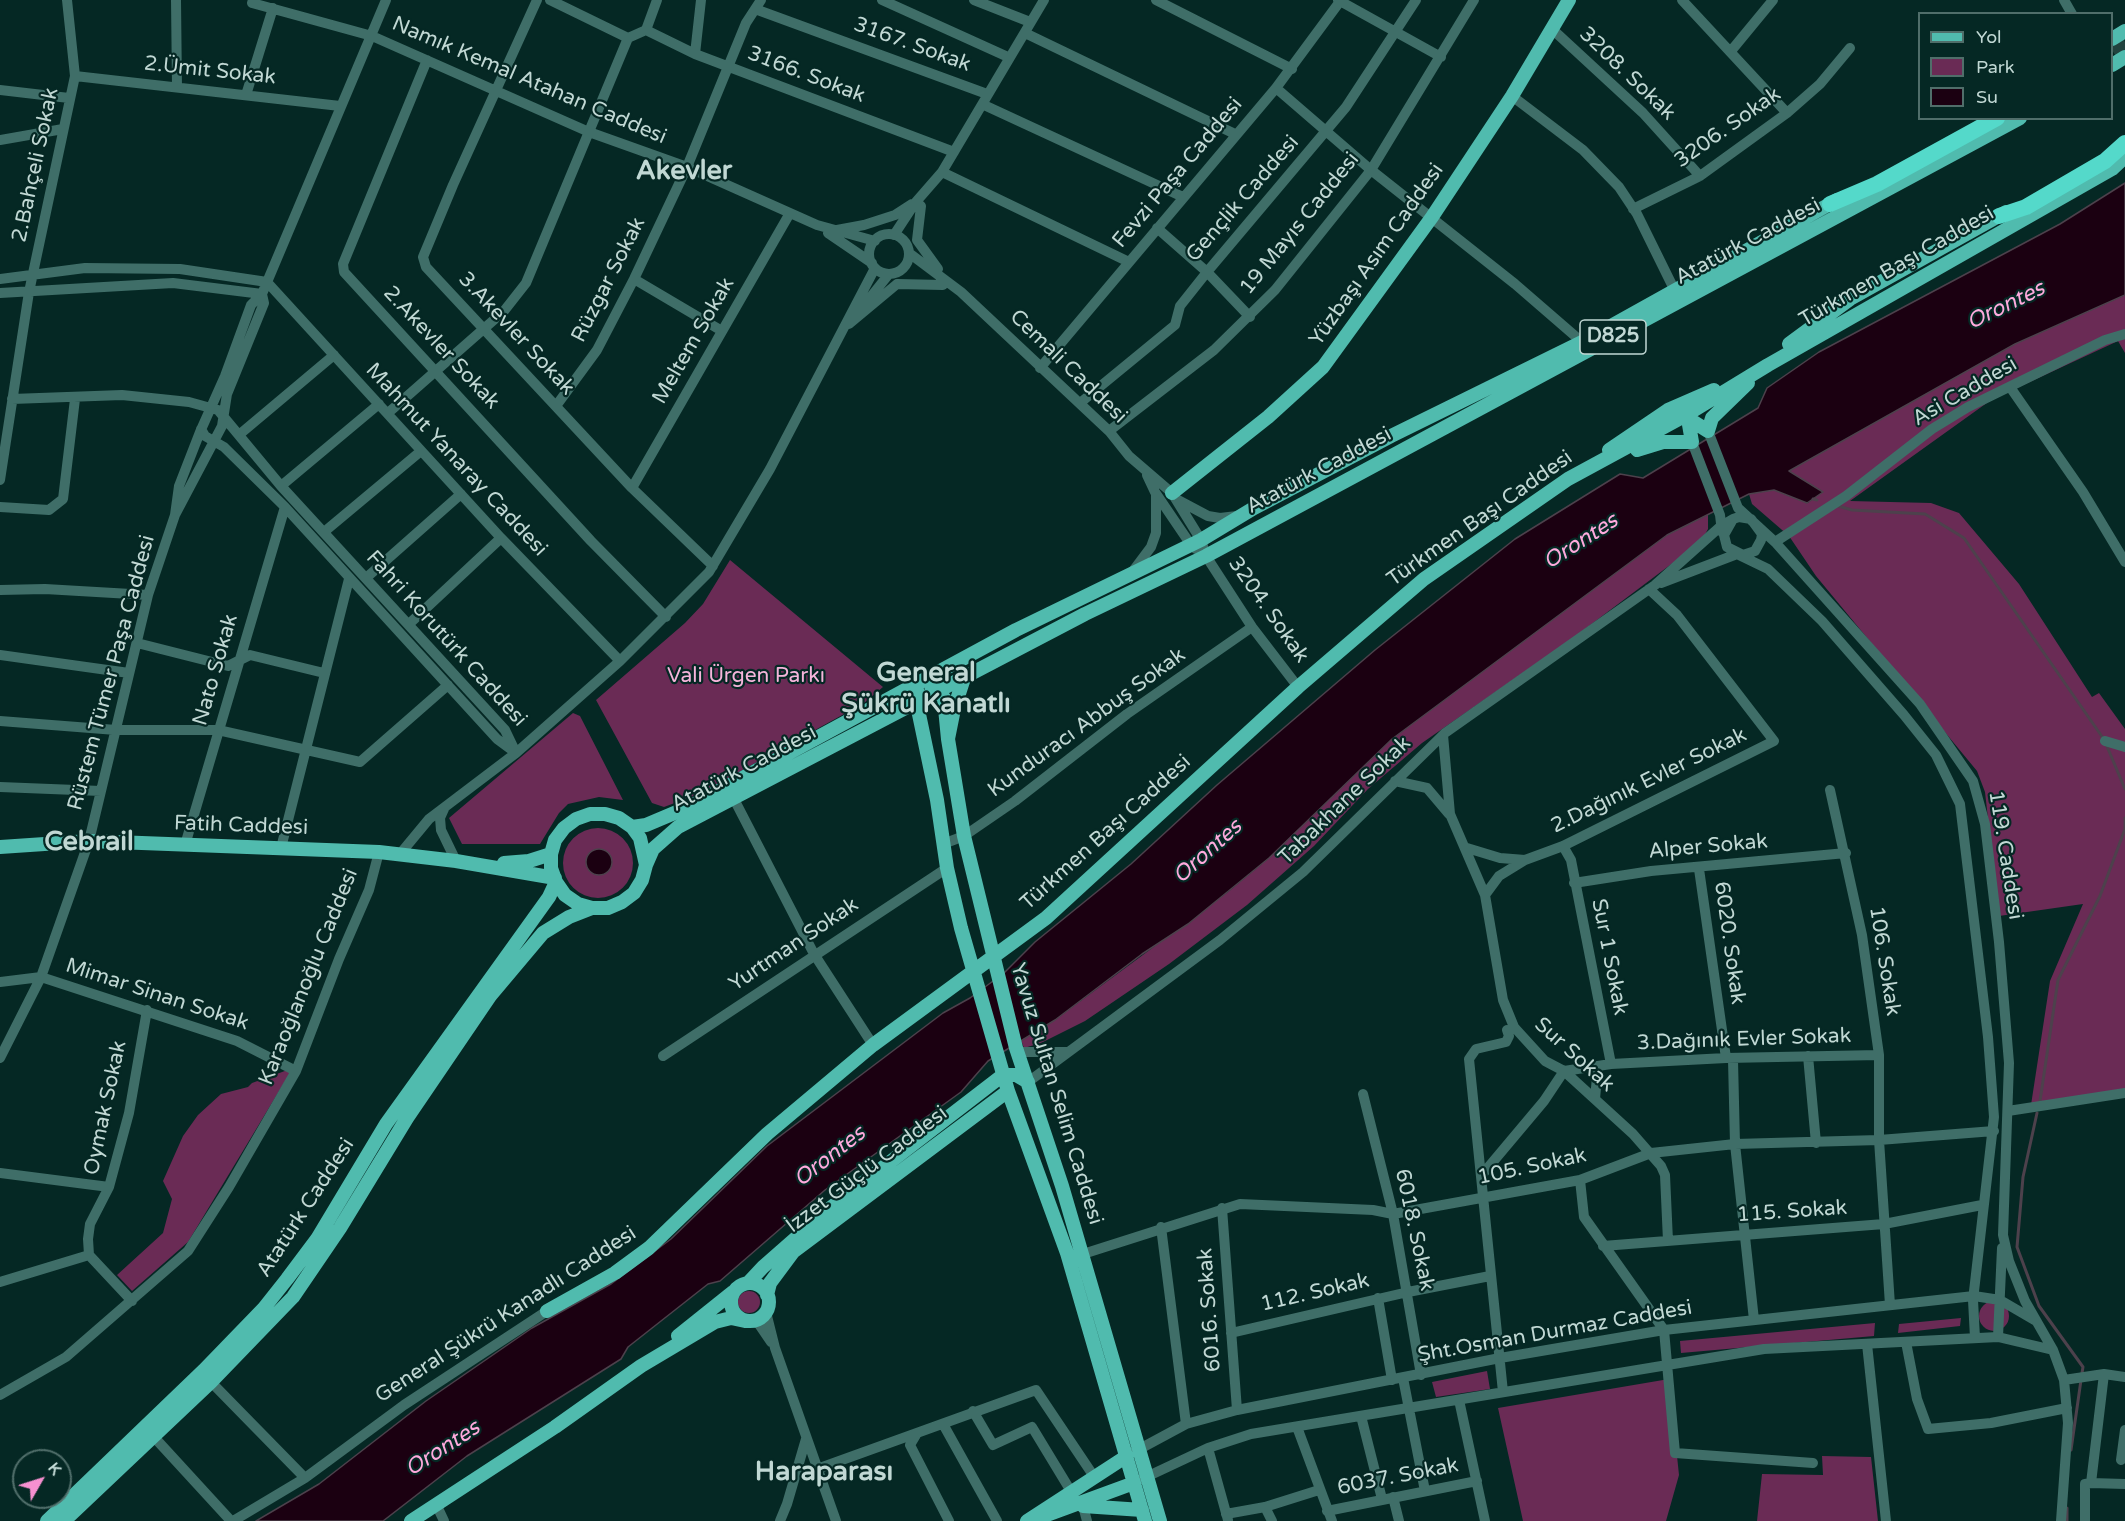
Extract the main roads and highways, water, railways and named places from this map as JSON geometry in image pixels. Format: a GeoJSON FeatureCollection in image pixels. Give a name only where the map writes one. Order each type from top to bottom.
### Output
{"type":"FeatureCollection","features":[{"type":"Feature","properties":{"kind":"highway"},"geometry":{"type":"LineString","coordinates":[[1830,204],[1913,165],[1993,120]]}},
{"type":"Feature","properties":{"kind":"highway"},"geometry":{"type":"LineString","coordinates":[[1999,216],[2026,207],[2105,160],[2125,143]]}},
{"type":"Feature","properties":{"kind":"main road","name":"Yüzbaşı Asım Caddesi"},"geometry":{"type":"LineString","coordinates":[[1174,496],[1268,417],[1323,367],[1432,217],[1512,96],[1569,0]]}},
{"type":"Feature","properties":{"kind":"main road","name":"Atatürk Caddesi"},"geometry":{"type":"LineString","coordinates":[[64,1521],[211,1382],[293,1297],[340,1228],[456,1044],[509,971],[543,933],[568,917],[592,908],[608,908],[622,903],[638,886],[653,849],[663,837],[916,700],[1206,556],[2016,120]]}},
{"type":"Feature","properties":{"kind":"main road"},"geometry":{"type":"LineString","coordinates":[[1913,165],[1980,121]]}},
{"type":"Feature","properties":{"kind":"main road","name":"Türkmen Başı Caddesi"},"geometry":{"type":"LineString","coordinates":[[981,970],[1046,918],[1298,687],[1424,579],[1668,410],[1736,380],[1766,362],[1850,299],[1999,216],[2099,155],[2125,136]]}},
{"type":"Feature","properties":{"kind":"main road","name":"Türkmen Başı Caddesi"},"geometry":{"type":"LineString","coordinates":[[1568,479],[1686,416],[1768,365],[2112,169],[2125,157]]}},
{"type":"Feature","properties":{"kind":"main road","name":"Atatürk Caddesi"},"geometry":{"type":"LineString","coordinates":[[632,827],[646,825],[691,806],[1016,630],[1196,542],[1391,436],[1582,342],[1830,204]]}},
{"type":"Feature","properties":{"kind":"main road"},"geometry":{"type":"LineString","coordinates":[[1668,410],[1686,416],[1708,430],[1712,418],[1768,365]]}},
{"type":"Feature","properties":{"kind":"main road"},"geometry":{"type":"LineString","coordinates":[[1597,464],[1663,441],[1692,442],[1686,407],[1694,399]]}},
{"type":"Feature","properties":{"kind":"main road","name":"Yavuz Sultan Selim Caddesi"},"geometry":{"type":"LineString","coordinates":[[965,675],[954,709],[948,739],[964,836],[981,970],[1001,1068],[1067,1253],[1133,1452]]}},
{"type":"Feature","properties":{"kind":"main road"},"geometry":{"type":"LineString","coordinates":[[921,681],[938,690],[944,698],[948,739]]}},
{"type":"Feature","properties":{"kind":"main road","name":"Yavuz Sultan Selim Caddesi"},"geometry":{"type":"LineString","coordinates":[[921,681],[916,700],[937,800],[946,868],[981,970]]}},
{"type":"Feature","properties":{"kind":"main road"},"geometry":{"type":"LineString","coordinates":[[592,908],[578,904],[565,895],[555,880],[551,854],[555,840],[564,828],[576,819],[590,814],[605,814],[619,818],[632,827],[643,844],[646,865]]}},
{"type":"Feature","properties":{"kind":"main road","name":"Fatih Caddesi"},"geometry":{"type":"LineString","coordinates":[[0,847],[89,842],[379,852],[481,864],[555,880]]}},
{"type":"Feature","properties":{"kind":"main road","name":"Fatih Caddesi"},"geometry":{"type":"LineString","coordinates":[[481,864],[521,862],[551,854]]}},
{"type":"Feature","properties":{"kind":"main road","name":"Atatürk Caddesi"},"geometry":{"type":"LineString","coordinates":[[47,1521],[264,1308],[316,1239],[386,1124],[537,914],[555,880]]}},
{"type":"Feature","properties":{"kind":"main road","name":"Yavuz Sultan Selim Caddesi"},"geometry":{"type":"LineString","coordinates":[[981,970],[996,972],[1017,1050],[1083,1254],[1140,1480],[1143,1516]]}},
{"type":"Feature","properties":{"kind":"main road","name":"General Şükrü Kanadlı Caddesi"},"geometry":{"type":"LineString","coordinates":[[547,1311],[615,1273],[649,1248],[767,1134],[873,1045],[981,970]]}},
{"type":"Feature","properties":{"kind":"main road"},"geometry":{"type":"LineString","coordinates":[[1001,1068],[1028,1082]]}},
{"type":"Feature","properties":{"kind":"main road","name":"İzzet Güçlü Caddesi"},"geometry":{"type":"LineString","coordinates":[[411,1521],[555,1427],[641,1366],[733,1292],[748,1283],[829,1209],[1001,1068]]}},
{"type":"Feature","properties":{"kind":"main road","name":"İzzet Güçlü Caddesi"},"geometry":{"type":"LineString","coordinates":[[641,1366],[715,1322],[731,1318],[756,1318],[770,1283],[793,1252],[1008,1091]]}},
{"type":"Feature","properties":{"kind":"main road"},"geometry":{"type":"LineString","coordinates":[[748,1283],[759,1286],[767,1295]]}},
{"type":"Feature","properties":{"kind":"main road"},"geometry":{"type":"LineString","coordinates":[[733,1292],[732,1309],[756,1318]]}},
{"type":"Feature","properties":{"kind":"main road"},"geometry":{"type":"LineString","coordinates":[[1027,1521],[1133,1452]]}},
{"type":"Feature","properties":{"kind":"main road"},"geometry":{"type":"LineString","coordinates":[[1027,1521],[1076,1507],[1140,1480]]}},
{"type":"Feature","properties":{"kind":"main road","name":"Yavuz Sultan Selim Caddesi"},"geometry":{"type":"LineString","coordinates":[[1140,1480],[1160,1521]]}},
{"type":"Feature","properties":{"kind":"main road"},"geometry":{"type":"LineString","coordinates":[[1076,1507],[1143,1516]]}},
{"type":"Feature","properties":{"kind":"water","name":"Orontes"},"geometry":{"type":"Polygon","coordinates":[[[2125,183],[2125,295],[2015,344],[1789,471],[1823,492],[1807,503],[1774,490],[1749,494],[1667,535],[1392,739],[1269,858],[1188,924],[1142,954],[1055,1020],[988,1061],[961,1092],[825,1190],[720,1281],[708,1284],[628,1347],[621,1359],[467,1456],[383,1521],[256,1521],[319,1484],[426,1401],[532,1328],[611,1284],[671,1239],[767,1146],[943,1013],[970,998],[1004,973],[1035,942],[1131,864],[1217,785],[1375,650],[1515,539],[1620,474],[1643,478],[1758,408],[1767,388],[1819,352],[2060,224],[2125,183]]]}},
{"type":"Feature","properties":{"kind":"water"},"geometry":{"type":"Polygon","coordinates":[[[599,849],[608,853],[612,862],[608,871],[599,875],[590,871],[586,862],[590,853],[599,849]]]}},
{"type":"Feature","properties":{"kind":"waterway"},"geometry":{"type":"LineString","coordinates":[[1813,499],[1817,500]]}},
{"type":"Feature","properties":{"kind":"waterway"},"geometry":{"type":"LineString","coordinates":[[1838,506],[1852,510],[1925,514],[1964,538],[2103,738]]}},
{"type":"Feature","properties":{"kind":"waterway"},"geometry":{"type":"LineString","coordinates":[[2106,744],[2125,789]]}},
{"type":"Feature","properties":{"kind":"waterway"},"geometry":{"type":"LineString","coordinates":[[2040,1101],[2058,980],[2100,896],[2125,829],[2125,818]]}},
{"type":"Feature","properties":{"kind":"waterway"},"geometry":{"type":"LineString","coordinates":[[2037,1113],[2023,1177],[2017,1247],[2039,1306],[2083,1367],[2082,1373]]}},
{"type":"Feature","properties":{"kind":"waterway"},"geometry":{"type":"LineString","coordinates":[[2071,1450],[2081,1380]]}},
{"type":"Feature","properties":{"kind":"waterway"},"geometry":{"type":"LineString","coordinates":[[2067,1508],[2067,1521]]}},
{"type":"Feature","properties":{"kind":"tunnel"},"geometry":{"type":"LineString","coordinates":[[2113,49],[2125,42]]}},
{"type":"Feature","properties":{"kind":"district","name":"Akevler"},"geometry":{"type":"Point","coordinates":[684,172]}},
{"type":"Feature","properties":{"kind":"district","name":"General Şükrü Kanatlı"},"geometry":{"type":"Point","coordinates":[926,690]}},
{"type":"Feature","properties":{"kind":"district","name":"Cebrail"},"geometry":{"type":"Point","coordinates":[89,843]}},
{"type":"Feature","properties":{"kind":"district","name":"Haraparası"},"geometry":{"type":"Point","coordinates":[824,1473]}},
{"type":"Feature","properties":{"kind":"park label","name":"Vali Ürgen Parkı"},"geometry":{"type":"Point","coordinates":[746,676]}}]}
